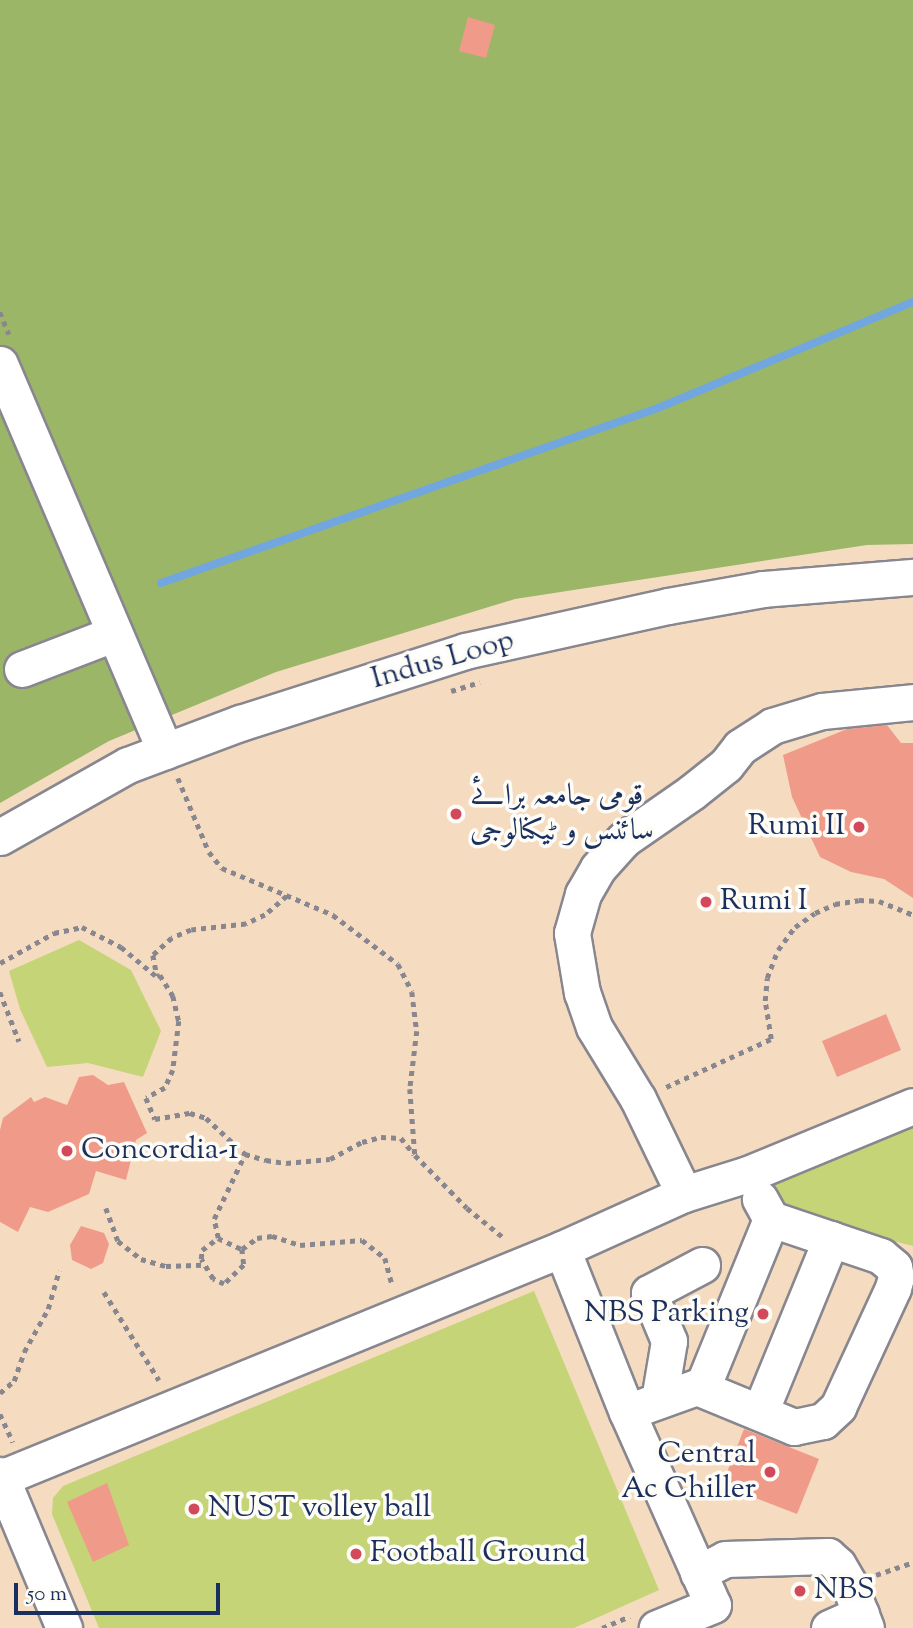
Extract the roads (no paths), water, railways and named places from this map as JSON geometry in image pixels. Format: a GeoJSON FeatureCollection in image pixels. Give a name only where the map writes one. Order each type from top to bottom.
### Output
{"type":"FeatureCollection","features":[{"type":"Feature","properties":{"kind":"street"},"geometry":{"type":"LineString","coordinates":[[5,351],[113,634],[175,771]]}},
{"type":"Feature","properties":{"kind":"street","name":"Indus Loop"},"geometry":{"type":"LineString","coordinates":[[0,837],[128,765],[175,771],[240,723],[465,651],[668,606],[763,589],[913,577]]}},
{"type":"Feature","properties":{"kind":"street"},"geometry":{"type":"LineString","coordinates":[[22,669],[113,634]]}},
{"type":"Feature","properties":{"kind":"street"},"geometry":{"type":"LineString","coordinates":[[684,1194],[638,1099],[594,1027],[573,953],[576,915],[583,894],[598,868],[623,840],[692,792],[726,765],[740,747],[772,726],[822,711],[913,702]]}},
{"type":"Feature","properties":{"kind":"street"},"geometry":{"type":"LineString","coordinates":[[64,1628],[1,1477],[551,1253],[684,1194],[748,1174],[913,1105]]}},
{"type":"Feature","properties":{"kind":"street"},"geometry":{"type":"LineString","coordinates":[[627,1412],[690,1388],[702,1388],[801,1428],[823,1422],[838,1407],[896,1277],[889,1260],[771,1219],[748,1174]]}},
{"type":"Feature","properties":{"kind":"street"},"geometry":{"type":"LineString","coordinates":[[702,1388],[771,1219]]}},
{"type":"Feature","properties":{"kind":"street"},"geometry":{"type":"LineString","coordinates":[[760,1412],[831,1239]]}},
{"type":"Feature","properties":{"kind":"street"},"geometry":{"type":"LineString","coordinates":[[551,1253],[627,1412],[718,1616],[657,1628]]}},
{"type":"Feature","properties":{"kind":"street"},"geometry":{"type":"LineString","coordinates":[[659,1400],[669,1341],[649,1293],[702,1265]]}},
{"type":"Feature","properties":{"kind":"street"},"geometry":{"type":"LineString","coordinates":[[698,1573],[725,1559],[828,1556],[843,1574],[864,1621],[829,1628]]}},
{"type":"Feature","properties":{"kind":"waterway"},"geometry":{"type":"LineString","coordinates":[[161,583],[658,408],[913,302]]}},
{"type":"Feature","properties":{"kind":"place","name":"قومی جامعہ برائے سائنس و ٹیکنالوجی"},"geometry":{"type":"Point","coordinates":[456,814]}},
{"type":"Feature","properties":{"kind":"place","name":"Rumi II"},"geometry":{"type":"Point","coordinates":[859,827]}},
{"type":"Feature","properties":{"kind":"place","name":"Rumi I"},"geometry":{"type":"Point","coordinates":[706,902]}},
{"type":"Feature","properties":{"kind":"place","name":"Concordia-1"},"geometry":{"type":"Point","coordinates":[67,1151]}},
{"type":"Feature","properties":{"kind":"place","name":"NBS Parking"},"geometry":{"type":"Point","coordinates":[763,1314]}},
{"type":"Feature","properties":{"kind":"place","name":"Central Ac Chiller"},"geometry":{"type":"Point","coordinates":[770,1472]}},
{"type":"Feature","properties":{"kind":"place","name":"NUST volley ball"},"geometry":{"type":"Point","coordinates":[194,1509]}},
{"type":"Feature","properties":{"kind":"place","name":"Football Ground"},"geometry":{"type":"Point","coordinates":[356,1554]}},
{"type":"Feature","properties":{"kind":"place","name":"NBS"},"geometry":{"type":"Point","coordinates":[800,1591]}}]}
